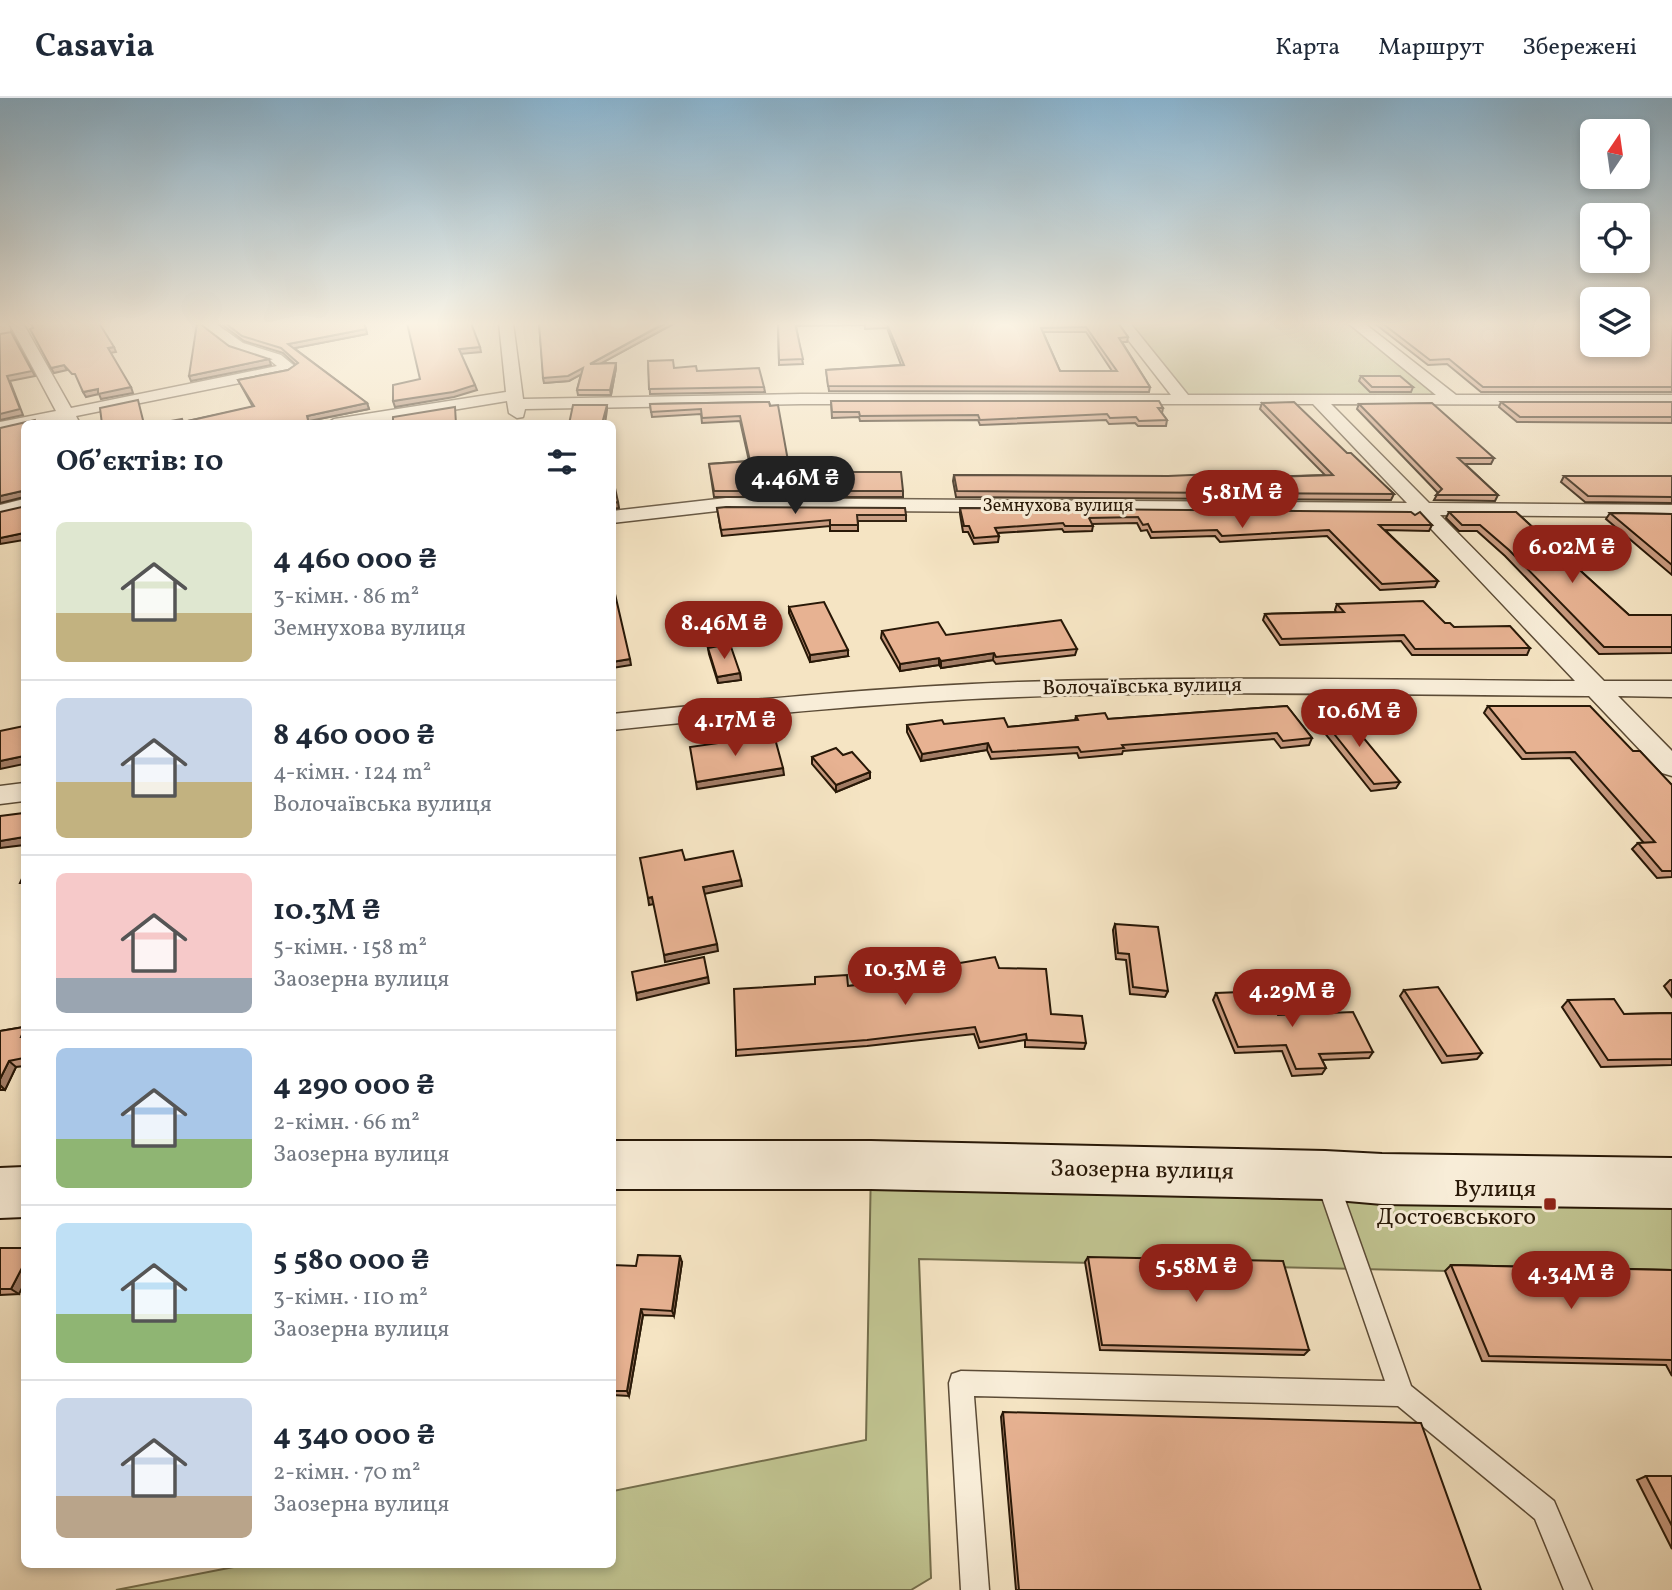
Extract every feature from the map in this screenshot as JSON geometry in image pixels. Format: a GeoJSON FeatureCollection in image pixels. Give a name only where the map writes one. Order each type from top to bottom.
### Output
{"type":"FeatureCollection","features":[{"type":"Feature","properties":{"kind":"street"},"geometry":{"type":"LineString","coordinates":[[55,393],[69,418],[181,393]]}},
{"type":"Feature","properties":{"kind":"street"},"geometry":{"type":"LineString","coordinates":[[514,393],[518,420]]}},
{"type":"Feature","properties":{"kind":"street"},"geometry":{"type":"LineString","coordinates":[[1178,393],[1182,398]]}},
{"type":"Feature","properties":{"kind":"street"},"geometry":{"type":"LineString","coordinates":[[1443,393],[1451,399]]}},
{"type":"Feature","properties":{"kind":"street"},"geometry":{"type":"LineString","coordinates":[[1316,398],[1672,767]]}},
{"type":"Feature","properties":{"kind":"street"},"geometry":{"type":"LineString","coordinates":[[363,420],[515,399],[1672,400]]}},
{"type":"Feature","properties":{"kind":"street"},"geometry":{"type":"LineString","coordinates":[[0,427],[21,424]]}},
{"type":"Feature","properties":{"kind":"street","name":"Земнухова вулиця"},"geometry":{"type":"LineString","coordinates":[[616,517],[726,504],[1669,513]]}},
{"type":"Feature","properties":{"kind":"street"},"geometry":{"type":"LineString","coordinates":[[0,511],[21,506]]}},
{"type":"Feature","properties":{"kind":"street","name":"Волочаївська вулиця"},"geometry":{"type":"LineString","coordinates":[[616,722],[917,695],[1072,688],[1223,685],[1672,689]]}},
{"type":"Feature","properties":{"kind":"street"},"geometry":{"type":"LineString","coordinates":[[0,795],[21,792]]}},
{"type":"Feature","properties":{"kind":"street","name":"Заозерна вулиця"},"geometry":{"type":"LineString","coordinates":[[616,1165],[871,1165],[1325,1175],[1382,1179],[1672,1183]]}},
{"type":"Feature","properties":{"kind":"street"},"geometry":{"type":"LineString","coordinates":[[0,1193],[21,1192]]}},
{"type":"Feature","properties":{"kind":"lane"},"geometry":{"type":"LineString","coordinates":[[1325,1175],[1402,1394],[1545,1510],[1578,1590]]}},
{"type":"Feature","properties":{"kind":"lane"},"geometry":{"type":"LineString","coordinates":[[975,1590],[961,1383],[1402,1394]]}},
{"type":"Feature","properties":{"kind":"green space"},"geometry":{"type":"Polygon","coordinates":[[[1181,393],[1439,393],[1446,398],[1184,397],[1181,393]]]}},
{"type":"Feature","properties":{"kind":"green space"},"geometry":{"type":"Polygon","coordinates":[[[871,1165],[1672,1184],[1672,1276],[919,1259],[931,1578],[911,1590],[116,1590],[229,1568],[616,1568],[616,1490],[866,1440],[871,1165]]]}},
{"type":"Feature","properties":{"kind":"building"},"geometry":{"type":"Polygon","coordinates":[[[0,393],[14,393],[20,409],[0,414],[0,393]]]}},
{"type":"Feature","properties":{"kind":"building"},"geometry":{"type":"Polygon","coordinates":[[[246,393],[353,393],[367,403],[307,416],[308,420],[192,420],[254,406],[246,393]]]}},
{"type":"Feature","properties":{"kind":"building"},"geometry":{"type":"Polygon","coordinates":[[[393,393],[449,393],[393,401],[393,393]]]}},
{"type":"Feature","properties":{"kind":"building"},"geometry":{"type":"Polygon","coordinates":[[[138,400],[143,420],[102,420],[100,408],[138,400]]]}},
{"type":"Feature","properties":{"kind":"building"},"geometry":{"type":"Polygon","coordinates":[[[831,401],[1159,401],[1163,408],[1158,408],[1167,420],[1139,421],[1136,417],[1110,418],[1107,414],[980,420],[978,415],[860,416],[859,412],[832,412],[831,401]]]}},
{"type":"Feature","properties":{"kind":"building"},"geometry":{"type":"Polygon","coordinates":[[[769,402],[770,406],[778,405],[790,472],[901,472],[903,491],[714,491],[709,464],[750,461],[740,416],[702,418],[701,409],[651,412],[650,404],[769,402]]]}},
{"type":"Feature","properties":{"kind":"building"},"geometry":{"type":"Polygon","coordinates":[[[1294,402],[1394,494],[957,491],[954,475],[1168,476],[1261,472],[1266,477],[1333,475],[1262,403],[1294,402]]]}},
{"type":"Feature","properties":{"kind":"building"},"geometry":{"type":"Polygon","coordinates":[[[1501,402],[1672,402],[1672,417],[1520,417],[1501,402]]]}},
{"type":"Feature","properties":{"kind":"building"},"geometry":{"type":"Polygon","coordinates":[[[1432,403],[1494,458],[1458,458],[1498,495],[1436,495],[1442,489],[1359,404],[1432,403]]]}},
{"type":"Feature","properties":{"kind":"building"},"geometry":{"type":"Polygon","coordinates":[[[573,405],[607,405],[603,420],[570,420],[573,405]]]}},
{"type":"Feature","properties":{"kind":"building"},"geometry":{"type":"Polygon","coordinates":[[[455,407],[456,420],[393,420],[393,417],[455,407]]]}},
{"type":"Feature","properties":{"kind":"building"},"geometry":{"type":"Polygon","coordinates":[[[21,423],[21,491],[0,496],[0,428],[21,423]]]}},
{"type":"Feature","properties":{"kind":"building"},"geometry":{"type":"Polygon","coordinates":[[[1564,476],[1672,476],[1672,497],[1588,496],[1564,476]]]}},
{"type":"Feature","properties":{"kind":"building"},"geometry":{"type":"Polygon","coordinates":[[[21,507],[21,534],[0,538],[0,512],[21,507]]]}},
{"type":"Feature","properties":{"kind":"building"},"geometry":{"type":"Polygon","coordinates":[[[717,508],[905,508],[906,515],[857,515],[858,525],[830,525],[830,520],[721,530],[717,508]]]}},
{"type":"Feature","properties":{"kind":"building"},"geometry":{"type":"Polygon","coordinates":[[[960,508],[1411,512],[1415,515],[1420,512],[1432,525],[1379,525],[1438,581],[1382,584],[1329,530],[1222,536],[1217,530],[1152,532],[1148,524],[1143,525],[1138,517],[1089,518],[1093,526],[1065,526],[1063,523],[995,528],[999,536],[974,538],[969,526],[964,526],[960,508]]]}},
{"type":"Feature","properties":{"kind":"building"},"geometry":{"type":"Polygon","coordinates":[[[1449,512],[1516,512],[1629,615],[1672,615],[1672,647],[1604,647],[1509,550],[1480,525],[1462,525],[1449,512]]]}},
{"type":"Feature","properties":{"kind":"building"},"geometry":{"type":"Polygon","coordinates":[[[1610,513],[1672,514],[1672,565],[1610,513]]]}},
{"type":"Feature","properties":{"kind":"building"},"geometry":{"type":"Polygon","coordinates":[[[616,598],[630,659],[616,661],[616,598]]]}},
{"type":"Feature","properties":{"kind":"building"},"geometry":{"type":"Polygon","coordinates":[[[1423,601],[1445,623],[1454,627],[1510,626],[1530,648],[1415,649],[1404,635],[1282,639],[1265,614],[1344,612],[1337,604],[1423,601]]]}},
{"type":"Feature","properties":{"kind":"building"},"geometry":{"type":"Polygon","coordinates":[[[824,602],[848,650],[810,655],[789,607],[824,602]]]}},
{"type":"Feature","properties":{"kind":"building"},"geometry":{"type":"Polygon","coordinates":[[[1061,620],[1077,649],[996,657],[994,653],[900,664],[882,631],[938,622],[946,635],[1061,620]]]}},
{"type":"Feature","properties":{"kind":"building"},"geometry":{"type":"Polygon","coordinates":[[[730,644],[740,673],[717,677],[708,648],[730,644]]]}},
{"type":"Feature","properties":{"kind":"building"},"geometry":{"type":"Polygon","coordinates":[[[1287,706],[1312,738],[1283,741],[1277,733],[1122,745],[1124,748],[1081,752],[1078,747],[992,752],[988,743],[922,754],[907,725],[942,720],[944,724],[1004,718],[1008,727],[1078,720],[1076,716],[1105,713],[1108,719],[1287,706]]]}},
{"type":"Feature","properties":{"kind":"building"},"geometry":{"type":"Polygon","coordinates":[[[1488,706],[1590,706],[1633,751],[1640,751],[1672,785],[1672,871],[1662,871],[1638,843],[1655,842],[1575,752],[1526,753],[1488,706]]]}},
{"type":"Feature","properties":{"kind":"building"},"geometry":{"type":"Polygon","coordinates":[[[1338,707],[1400,782],[1374,784],[1323,720],[1338,707]]]}},
{"type":"Feature","properties":{"kind":"building"},"geometry":{"type":"Polygon","coordinates":[[[21,727],[21,757],[0,761],[0,731],[21,727]]]}},
{"type":"Feature","properties":{"kind":"building"},"geometry":{"type":"Polygon","coordinates":[[[774,735],[783,768],[696,782],[690,747],[774,735]]]}},
{"type":"Feature","properties":{"kind":"building"},"geometry":{"type":"Polygon","coordinates":[[[836,748],[843,755],[852,752],[870,772],[836,785],[812,757],[836,748]]]}},
{"type":"Feature","properties":{"kind":"building"},"geometry":{"type":"Polygon","coordinates":[[[21,813],[21,838],[0,841],[0,816],[21,813]]]}},
{"type":"Feature","properties":{"kind":"building"},"geometry":{"type":"Polygon","coordinates":[[[682,850],[685,860],[733,851],[741,880],[703,887],[717,944],[664,955],[652,897],[648,898],[640,858],[682,850]]]}},
{"type":"Feature","properties":{"kind":"building"},"geometry":{"type":"Polygon","coordinates":[[[1115,924],[1158,927],[1168,991],[1133,987],[1129,954],[1118,953],[1115,924]]]}},
{"type":"Feature","properties":{"kind":"building"},"geometry":{"type":"Polygon","coordinates":[[[914,952],[918,970],[995,957],[999,968],[1046,969],[1051,1014],[1082,1016],[1086,1043],[1027,1040],[1026,1034],[980,1042],[975,1027],[867,1040],[736,1050],[734,989],[815,984],[815,977],[847,975],[848,986],[895,981],[890,954],[914,952]]]}},
{"type":"Feature","properties":{"kind":"building"},"geometry":{"type":"Polygon","coordinates":[[[704,957],[708,977],[636,993],[632,972],[704,957]]]}},
{"type":"Feature","properties":{"kind":"building"},"geometry":{"type":"Polygon","coordinates":[[[1438,987],[1482,1053],[1447,1056],[1404,990],[1438,987]]]}},
{"type":"Feature","properties":{"kind":"building"},"geometry":{"type":"Polygon","coordinates":[[[1267,991],[1278,1015],[1353,1012],[1373,1052],[1319,1054],[1326,1068],[1296,1069],[1286,1045],[1238,1047],[1216,993],[1267,991]]]}},
{"type":"Feature","properties":{"kind":"building"},"geometry":{"type":"Polygon","coordinates":[[[1614,999],[1624,1014],[1672,1013],[1672,1059],[1608,1060],[1568,1000],[1614,999]]]}},
{"type":"Feature","properties":{"kind":"building"},"geometry":{"type":"Polygon","coordinates":[[[21,1028],[21,1059],[9,1061],[0,1079],[0,1031],[21,1028]]]}},
{"type":"Feature","properties":{"kind":"building"},"geometry":{"type":"Polygon","coordinates":[[[0,1248],[21,1248],[21,1270],[11,1289],[0,1289],[0,1248]]]}},
{"type":"Feature","properties":{"kind":"building"},"geometry":{"type":"Polygon","coordinates":[[[638,1255],[680,1256],[672,1311],[641,1309],[627,1391],[616,1391],[616,1265],[636,1266],[638,1255]]]}},
{"type":"Feature","properties":{"kind":"building"},"geometry":{"type":"Polygon","coordinates":[[[1088,1257],[1283,1261],[1309,1350],[1102,1345],[1088,1257]]]}},
{"type":"Feature","properties":{"kind":"building"},"geometry":{"type":"Polygon","coordinates":[[[1451,1265],[1672,1270],[1672,1360],[1489,1356],[1451,1265]]]}},
{"type":"Feature","properties":{"kind":"building"},"geometry":{"type":"Polygon","coordinates":[[[1003,1412],[1421,1423],[1481,1590],[1019,1590],[1003,1412]]]}},
{"type":"Feature","properties":{"kind":"building"},"geometry":{"type":"Polygon","coordinates":[[[1646,1476],[1672,1476],[1672,1526],[1646,1476]]]}},
{"type":"Feature","properties":{"kind":"place","name":"Вулиця Достоєвського"},"geometry":{"type":"Point","coordinates":[1550,1204]}}]}
